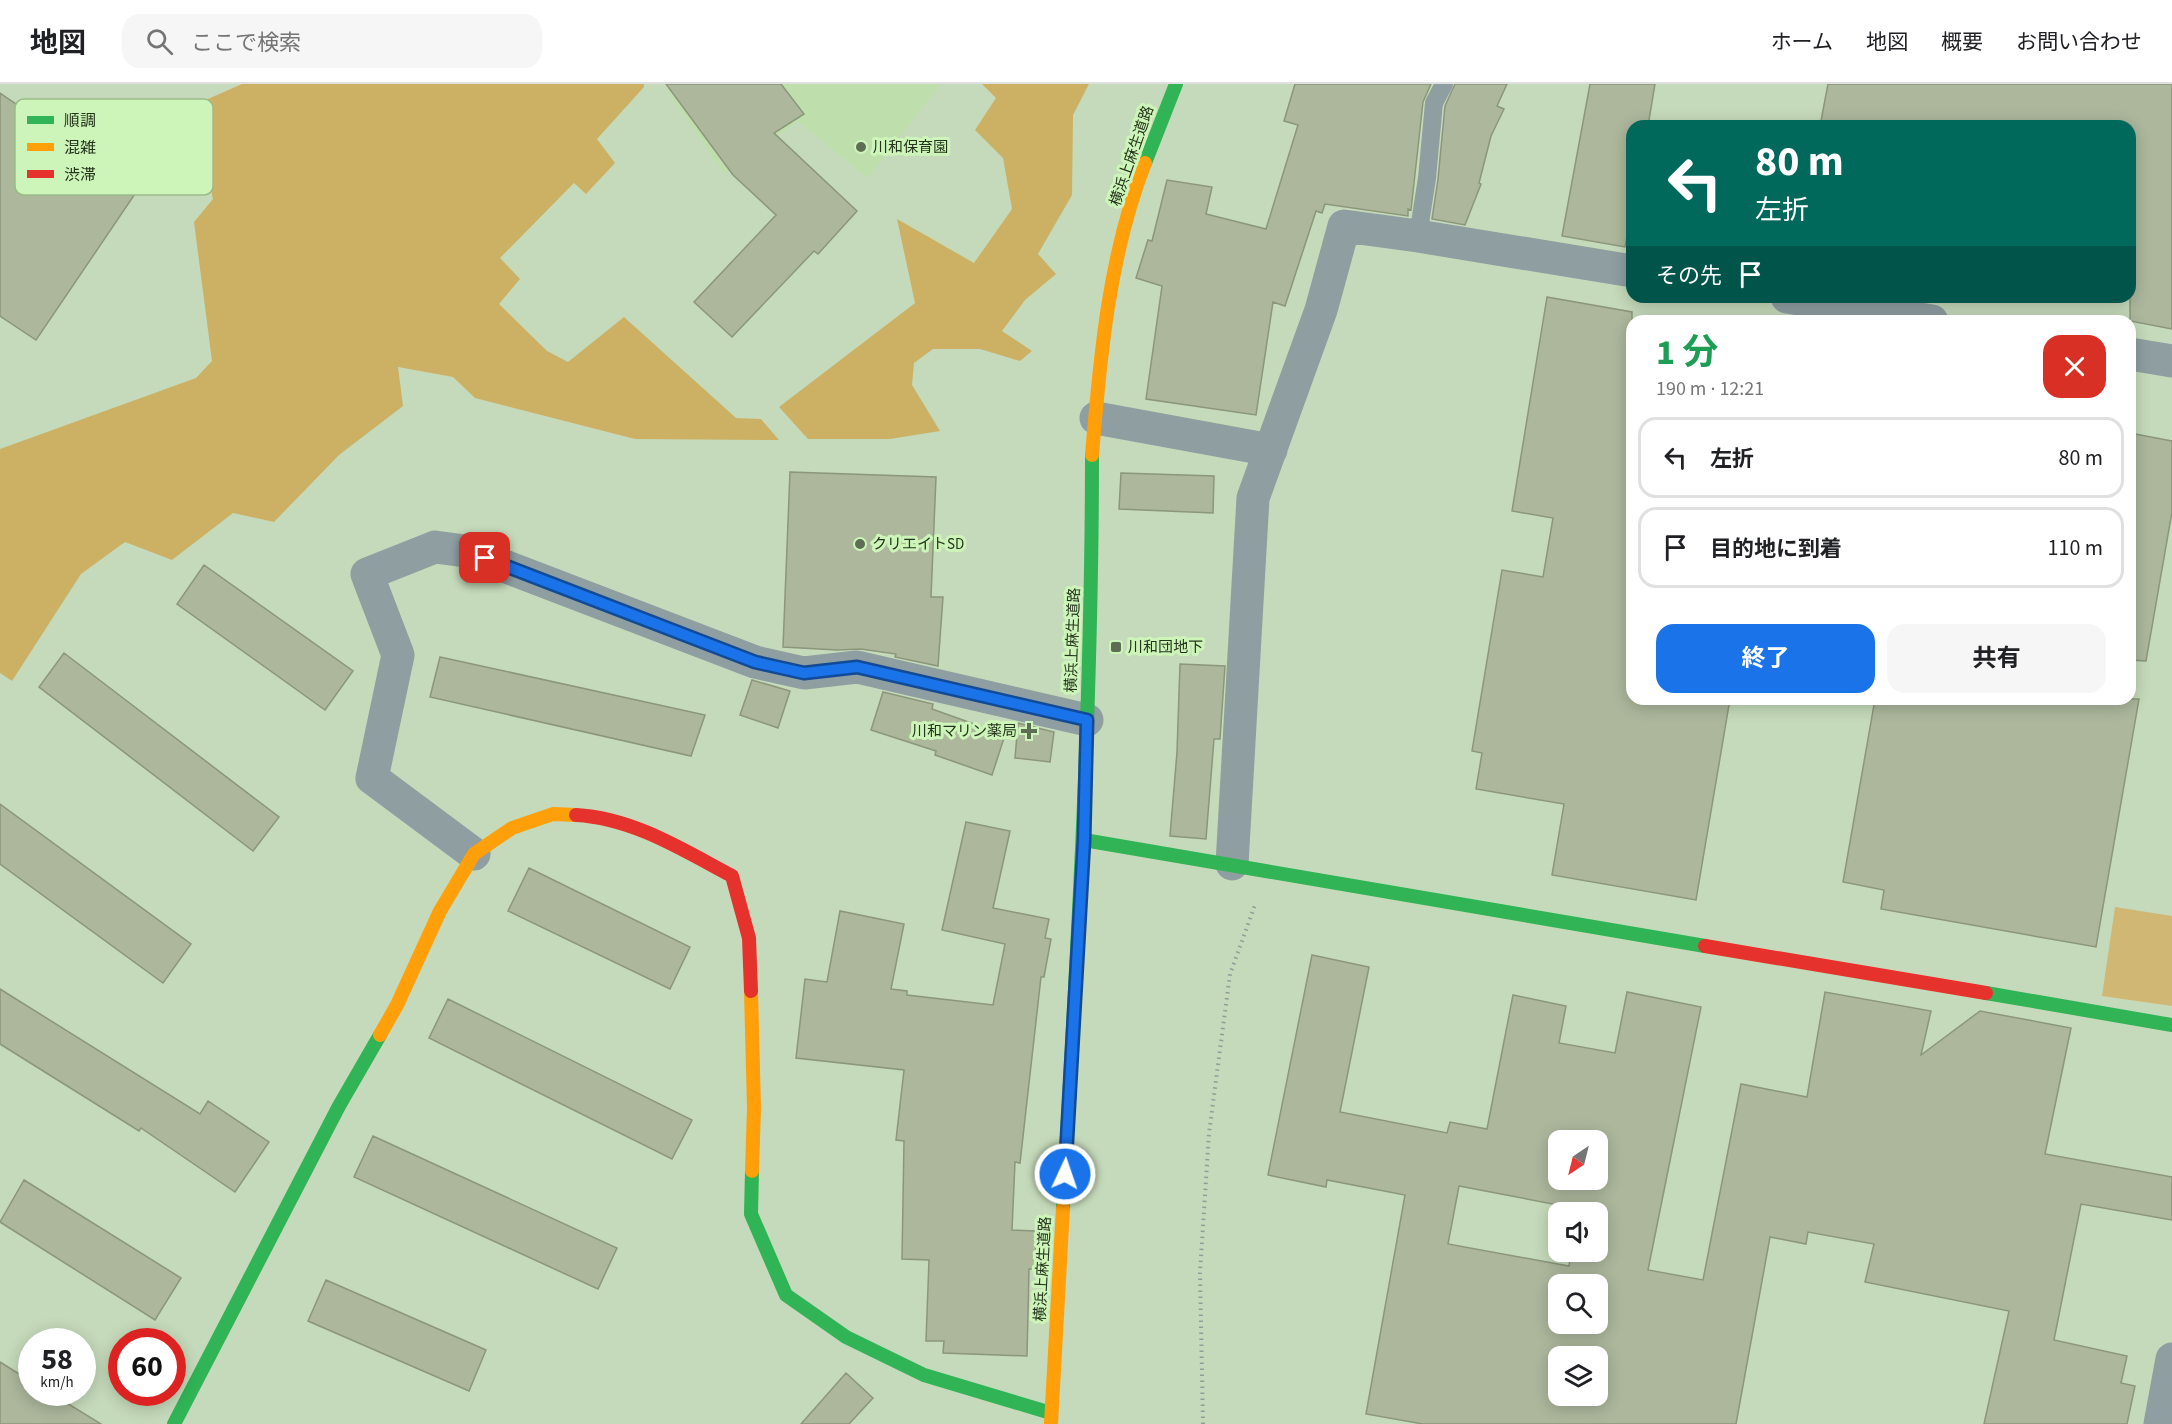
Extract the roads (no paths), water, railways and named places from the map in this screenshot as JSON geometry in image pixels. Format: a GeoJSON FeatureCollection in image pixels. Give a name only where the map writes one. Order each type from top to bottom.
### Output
{"type":"FeatureCollection","features":[{"type":"Feature","properties":{"kind":"street","name":"横浜上麻生道路"},"geometry":{"type":"LineString","coordinates":[[1051,1418],[1084,840],[1092,574],[1092,455],[1102,341],[1121,243],[1141,173],[1176,84]]}},
{"type":"Feature","properties":{"kind":"street"},"geometry":{"type":"LineString","coordinates":[[1232,864],[1253,498],[1321,310],[1344,226],[1626,270]]}},
{"type":"Feature","properties":{"kind":"street"},"geometry":{"type":"LineString","coordinates":[[1823,303],[1896,315]]}},
{"type":"Feature","properties":{"kind":"street"},"geometry":{"type":"LineString","coordinates":[[2136,355],[2172,361]]}},
{"type":"Feature","properties":{"kind":"street"},"geometry":{"type":"LineString","coordinates":[[1096,418],[1271,450]]}},
{"type":"Feature","properties":{"kind":"street"},"geometry":{"type":"LineString","coordinates":[[474,854],[372,778],[398,655],[367,574],[435,548],[465,551],[514,568],[755,662],[804,673],[857,667],[1087,720]]}},
{"type":"Feature","properties":{"kind":"street"},"geometry":{"type":"LineString","coordinates":[[174,1424],[339,1106],[398,1005],[440,911],[474,854],[512,828],[553,814],[597,816],[652,834],[732,876],[749,938],[754,1108],[751,1214],[786,1295],[846,1337],[924,1375],[1051,1418]]}},
{"type":"Feature","properties":{"kind":"street"},"geometry":{"type":"LineString","coordinates":[[1084,840],[2172,1025]]}},
{"type":"Feature","properties":{"kind":"street"},"geometry":{"type":"LineString","coordinates":[[2160,1424],[2172,1359]]}},
{"type":"Feature","properties":{"kind":"lane"},"geometry":{"type":"LineString","coordinates":[[1418,236],[1427,178],[1434,104],[1444,84]]}},
{"type":"Feature","properties":{"kind":"place","name":"川和保育園"},"geometry":{"type":"Point","coordinates":[861,147]}},
{"type":"Feature","properties":{"kind":"place","name":"クリエイトSD"},"geometry":{"type":"Point","coordinates":[860,544]}},
{"type":"Feature","properties":{"kind":"place","name":"川和団地下"},"geometry":{"type":"Point","coordinates":[1116,647]}},
{"type":"Feature","properties":{"kind":"place","name":"川和マリン薬局"},"geometry":{"type":"Point","coordinates":[1029,731]}}]}
